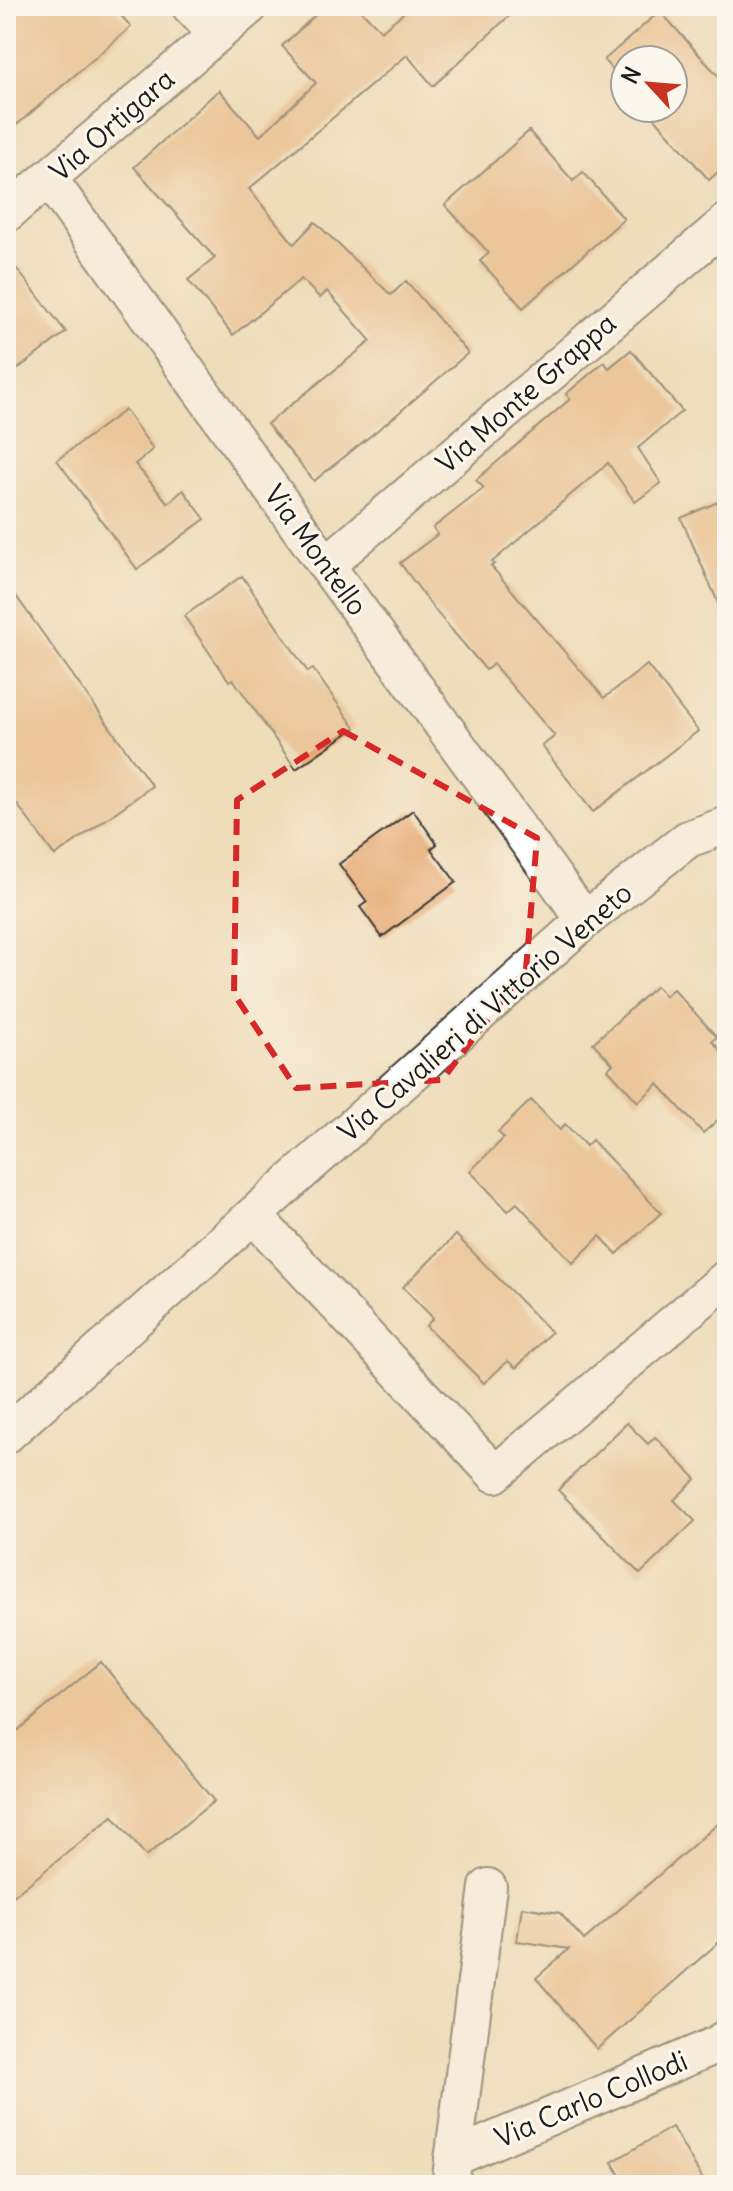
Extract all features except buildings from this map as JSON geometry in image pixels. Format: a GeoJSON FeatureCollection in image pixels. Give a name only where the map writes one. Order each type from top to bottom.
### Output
{"type":"FeatureCollection","features":[{"type":"Feature","properties":{"kind":"street"},"geometry":{"type":"LineString","coordinates":[[190,6],[217,34]]}},
{"type":"Feature","properties":{"kind":"street","name":"Via Ortigara"},"geometry":{"type":"LineString","coordinates":[[6,214],[250,6]]}},
{"type":"Feature","properties":{"kind":"street","name":"Via Montello"},"geometry":{"type":"LineString","coordinates":[[49,179],[585,920]]}},
{"type":"Feature","properties":{"kind":"street","name":"Via Monte Grappa"},"geometry":{"type":"LineString","coordinates":[[326,565],[727,222]]}},
{"type":"Feature","properties":{"kind":"street","name":"Via Cavalieri di Vittorio Veneto"},"geometry":{"type":"LineString","coordinates":[[6,1435],[585,920],[688,839],[727,825]]}},
{"type":"Feature","properties":{"kind":"street"},"geometry":{"type":"LineString","coordinates":[[254,1216],[495,1474],[727,1278]]}},
{"type":"Feature","properties":{"kind":"street","name":"Via Carlo Collodi"},"geometry":{"type":"LineString","coordinates":[[452,2172],[488,1887]]}},
{"type":"Feature","properties":{"kind":"street","name":"Via Carlo Collodi"},"geometry":{"type":"LineString","coordinates":[[452,2172],[727,2038]]}},
{"type":"Feature","properties":{"kind":"highlighted area"},"geometry":{"type":"Polygon","coordinates":[[[343,731],[537,838],[526,969],[442,1080],[296,1088],[234,994],[237,800],[343,731]]]}}]}
